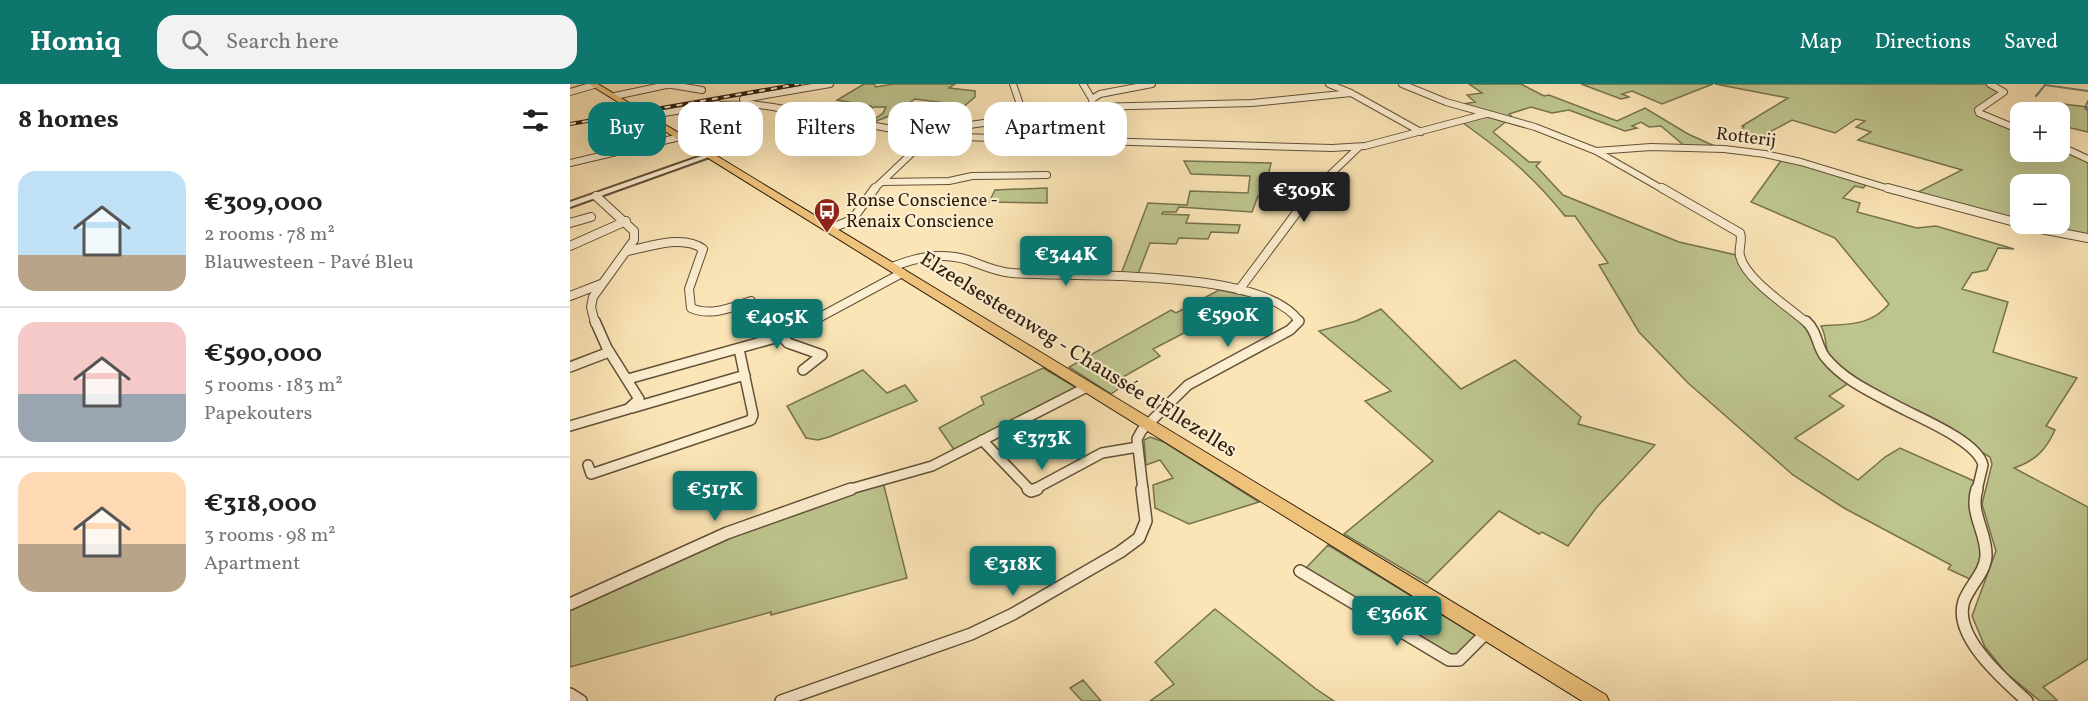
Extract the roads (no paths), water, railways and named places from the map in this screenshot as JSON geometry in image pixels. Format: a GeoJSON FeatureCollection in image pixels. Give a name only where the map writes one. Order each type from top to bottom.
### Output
{"type":"FeatureCollection","features":[{"type":"Feature","properties":{"kind":"main road","name":"Elzeelsesteenweg - Chaussée d'Ellezelles"},"geometry":{"type":"LineString","coordinates":[[594,84],[624,102]]}},
{"type":"Feature","properties":{"kind":"main road","name":"Elzeelsesteenweg - Chaussée d'Ellezelles"},"geometry":{"type":"LineString","coordinates":[[712,156],[1599,701]]}},
{"type":"Feature","properties":{"kind":"street"},"geometry":{"type":"LineString","coordinates":[[570,92],[594,84]]}},
{"type":"Feature","properties":{"kind":"street"},"geometry":{"type":"LineString","coordinates":[[615,96],[667,84],[702,90]]}},
{"type":"Feature","properties":{"kind":"street"},"geometry":{"type":"LineString","coordinates":[[731,102],[830,84]]}},
{"type":"Feature","properties":{"kind":"street"},"geometry":{"type":"LineString","coordinates":[[1013,84],[1019,102]]}},
{"type":"Feature","properties":{"kind":"street"},"geometry":{"type":"LineString","coordinates":[[1083,84],[1092,102]]}},
{"type":"Feature","properties":{"kind":"street"},"geometry":{"type":"LineString","coordinates":[[1092,99],[1100,94],[1152,84]]}},
{"type":"Feature","properties":{"kind":"street"},"geometry":{"type":"LineString","coordinates":[[1329,84],[1351,93],[1421,132]]}},
{"type":"Feature","properties":{"kind":"street","name":"Rotterij"},"geometry":{"type":"LineString","coordinates":[[1402,84],[1446,102],[1535,127],[1596,151],[1629,147],[1660,147],[1724,149],[1765,154],[1999,218],[2088,238]]}},
{"type":"Feature","properties":{"kind":"street"},"geometry":{"type":"LineString","coordinates":[[1990,84],[2004,92],[1978,110],[1979,113],[2010,126]]}},
{"type":"Feature","properties":{"kind":"street"},"geometry":{"type":"LineString","coordinates":[[1127,106],[1252,103],[1351,93]]}},
{"type":"Feature","properties":{"kind":"street"},"geometry":{"type":"LineString","coordinates":[[763,105],[888,128]]}},
{"type":"Feature","properties":{"kind":"street"},"geometry":{"type":"LineString","coordinates":[[972,138],[1147,144],[1359,147],[1486,114]]}},
{"type":"Feature","properties":{"kind":"street"},"geometry":{"type":"LineString","coordinates":[[1239,290],[1316,188],[1359,147]]}},
{"type":"Feature","properties":{"kind":"street"},"geometry":{"type":"LineString","coordinates":[[1596,151],[1740,233],[1742,260],[1766,288],[1816,331],[1820,350],[1833,366],[1869,390],[1952,436],[1979,457],[1983,467],[1976,490],[1975,510],[1985,538],[1986,556],[1985,565],[1963,607],[1964,624],[1974,643],[1989,663],[2027,701]]}},
{"type":"Feature","properties":{"kind":"street"},"geometry":{"type":"LineString","coordinates":[[2070,151],[2088,159]]}},
{"type":"Feature","properties":{"kind":"street"},"geometry":{"type":"LineString","coordinates":[[570,163],[601,156]]}},
{"type":"Feature","properties":{"kind":"street"},"geometry":{"type":"LineString","coordinates":[[570,205],[707,156]]}},
{"type":"Feature","properties":{"kind":"street"},"geometry":{"type":"LineString","coordinates":[[829,229],[852,220],[882,182],[909,156]]}},
{"type":"Feature","properties":{"kind":"street"},"geometry":{"type":"LineString","coordinates":[[882,182],[949,181],[972,176],[1047,175]]}},
{"type":"Feature","properties":{"kind":"street"},"geometry":{"type":"LineString","coordinates":[[596,196],[626,221],[634,231],[634,240],[592,297],[590,311],[609,352],[639,399],[628,409]]}},
{"type":"Feature","properties":{"kind":"street"},"geometry":{"type":"LineString","coordinates":[[570,223],[591,216]]}},
{"type":"Feature","properties":{"kind":"street"},"geometry":{"type":"LineString","coordinates":[[570,246],[626,221]]}},
{"type":"Feature","properties":{"kind":"street"},"geometry":{"type":"LineString","coordinates":[[627,251],[680,243],[696,243],[703,249],[689,290],[691,308],[702,313],[713,312],[750,301]]}},
{"type":"Feature","properties":{"kind":"street"},"geometry":{"type":"LineString","coordinates":[[628,379],[786,335],[897,270],[916,256],[956,256],[983,267],[1008,273],[1144,276],[1239,290],[1287,306],[1299,318],[1298,325],[1188,385],[1147,424],[1137,439],[1146,521],[1139,538],[1120,552],[1013,614],[971,634],[781,701]]}},
{"type":"Feature","properties":{"kind":"street"},"geometry":{"type":"LineString","coordinates":[[592,297],[570,296],[603,282]]}},
{"type":"Feature","properties":{"kind":"street"},"geometry":{"type":"LineString","coordinates":[[786,335],[784,339],[788,343],[822,355],[803,370]]}},
{"type":"Feature","properties":{"kind":"street"},"geometry":{"type":"LineString","coordinates":[[588,465],[591,474],[751,420],[753,415],[739,349]]}},
{"type":"Feature","properties":{"kind":"street"},"geometry":{"type":"LineString","coordinates":[[570,367],[609,352]]}},
{"type":"Feature","properties":{"kind":"street"},"geometry":{"type":"LineString","coordinates":[[570,426],[745,375]]}},
{"type":"Feature","properties":{"kind":"street"},"geometry":{"type":"LineString","coordinates":[[570,604],[727,533],[880,480],[932,466],[1087,387]]}},
{"type":"Feature","properties":{"kind":"street"},"geometry":{"type":"LineString","coordinates":[[981,440],[1025,488],[1031,491],[1102,453],[1138,447]]}},
{"type":"Feature","properties":{"kind":"street"},"geometry":{"type":"LineString","coordinates":[[1300,571],[1449,660],[1458,660],[1487,632]]}},
{"type":"Feature","properties":{"kind":"waterway"},"geometry":{"type":"LineString","coordinates":[[2036,96],[2045,85],[2088,91]]}},
{"type":"Feature","properties":{"kind":"waterway"},"geometry":{"type":"LineString","coordinates":[[2088,101],[2085,108],[2088,111]]}},
{"type":"Feature","properties":{"kind":"railway"},"geometry":{"type":"LineString","coordinates":[[570,124],[799,84]]}},
{"type":"Feature","properties":{"kind":"place","name":"Ronse Conscience - Renaix Conscience"},"geometry":{"type":"Point","coordinates":[827,234]}}]}
